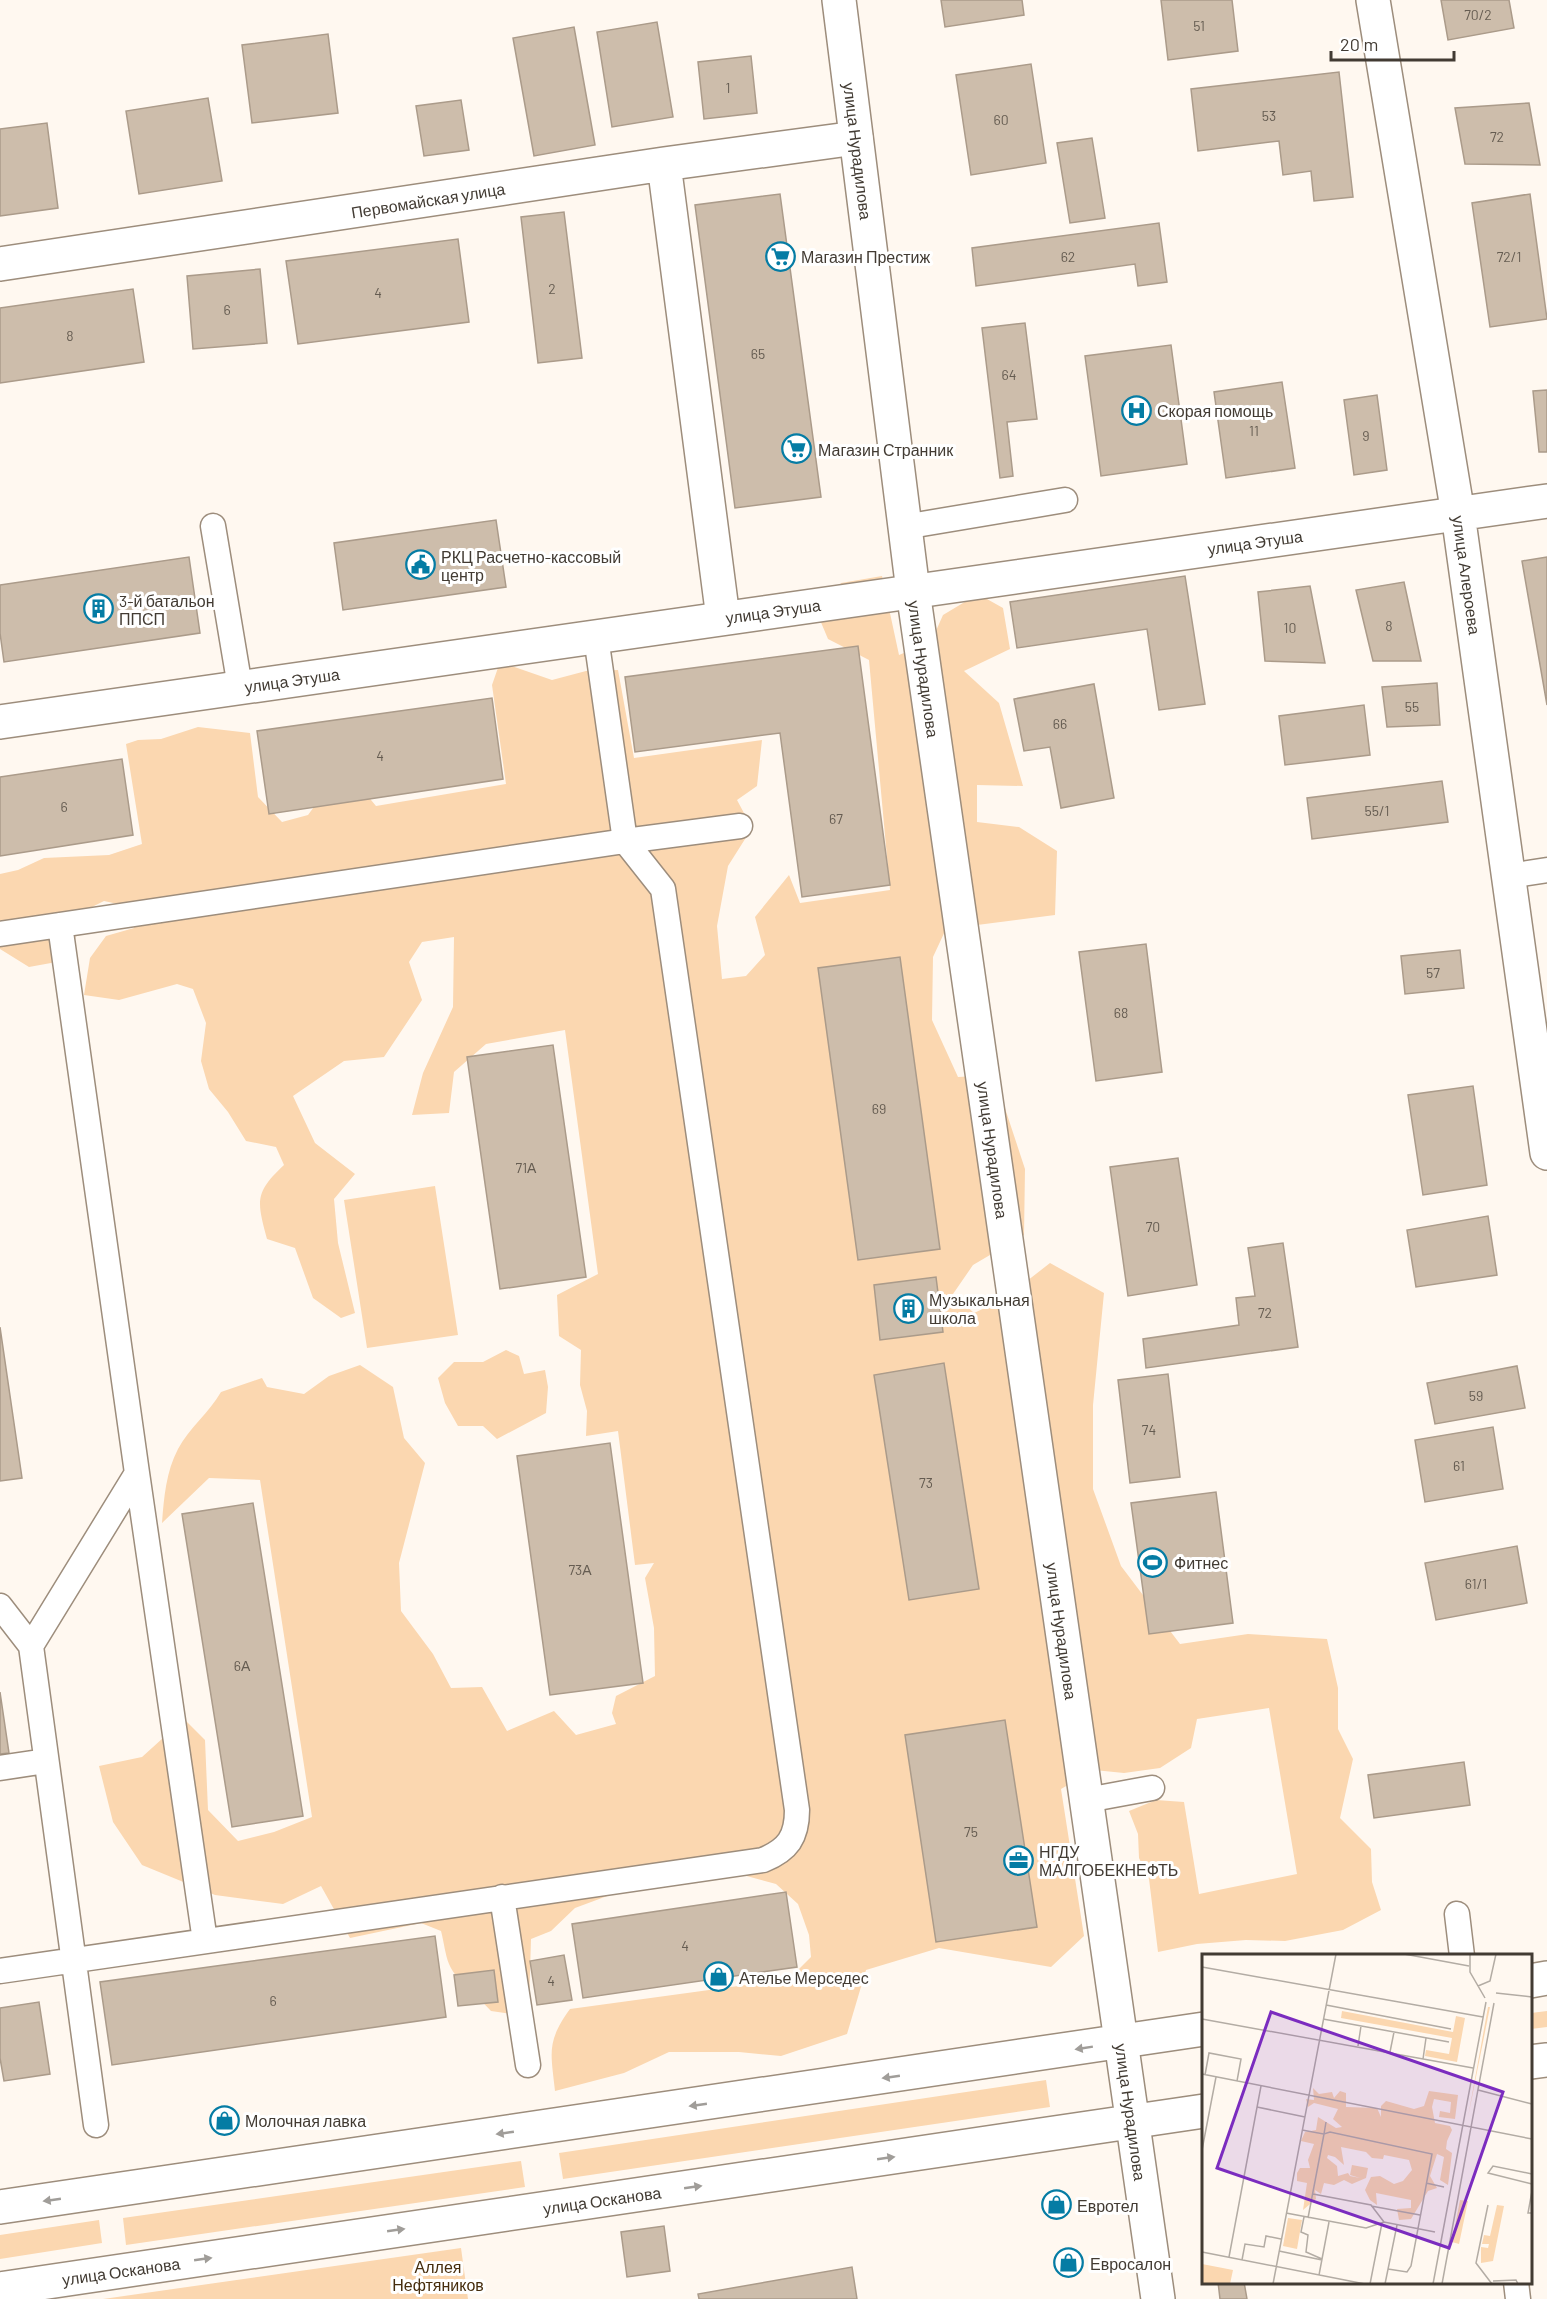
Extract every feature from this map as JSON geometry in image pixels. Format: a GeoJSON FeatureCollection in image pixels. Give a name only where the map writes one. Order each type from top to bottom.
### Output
{"type":"FeatureCollection","features":[{"type":"Feature","properties":{"kind":"street","name":"улица Нурадилова"},"geometry":{"type":"LineString","coordinates":[[838,0],[904,527],[1158,2299]]}},
{"type":"Feature","properties":{"kind":"street","name":"улица Алероева"},"geometry":{"type":"LineString","coordinates":[[1373,0],[1458,513],[1547,1153]]}},
{"type":"Feature","properties":{"kind":"street","name":"Первомайская улица"},"geometry":{"type":"LineString","coordinates":[[0,264],[664,164],[856,138]]}},
{"type":"Feature","properties":{"kind":"street"},"geometry":{"type":"LineString","coordinates":[[664,164],[723,618]]}},
{"type":"Feature","properties":{"kind":"street","name":"улица Этуша"},"geometry":{"type":"LineString","coordinates":[[0,722],[1547,501]]}},
{"type":"Feature","properties":{"kind":"street"},"geometry":{"type":"LineString","coordinates":[[1532,1981],[1547,1978]]}},
{"type":"Feature","properties":{"kind":"street"},"geometry":{"type":"LineString","coordinates":[[0,2207],[1202,2029]]}},
{"type":"Feature","properties":{"kind":"street"},"geometry":{"type":"LineString","coordinates":[[1532,2062],[1547,2060]]}},
{"type":"Feature","properties":{"kind":"street","name":"улица Осканова"},"geometry":{"type":"LineString","coordinates":[[0,2289],[1202,2111]]}},
{"type":"Feature","properties":{"kind":"lane"},"geometry":{"type":"LineString","coordinates":[[904,527],[1065,500]]}},
{"type":"Feature","properties":{"kind":"lane"},"geometry":{"type":"LineString","coordinates":[[213,526],[240,687]]}},
{"type":"Feature","properties":{"kind":"lane"},"geometry":{"type":"LineString","coordinates":[[0,1971],[764,1860],[780,1853],[791,1842],[797,1828],[797,1810],[663,889],[625,842],[596,637]]}},
{"type":"Feature","properties":{"kind":"lane"},"geometry":{"type":"LineString","coordinates":[[0,934],[740,826]]}},
{"type":"Feature","properties":{"kind":"lane"},"geometry":{"type":"LineString","coordinates":[[1509,876],[1547,870]]}},
{"type":"Feature","properties":{"kind":"lane"},"geometry":{"type":"LineString","coordinates":[[60,925],[205,1941]]}},
{"type":"Feature","properties":{"kind":"lane"},"geometry":{"type":"LineString","coordinates":[[31,1646],[137,1473]]}},
{"type":"Feature","properties":{"kind":"lane"},"geometry":{"type":"LineString","coordinates":[[5,1618],[31,1646],[96,2125]]}},
{"type":"Feature","properties":{"kind":"lane"},"geometry":{"type":"LineString","coordinates":[[0,1768],[46,1761]]}},
{"type":"Feature","properties":{"kind":"lane"},"geometry":{"type":"LineString","coordinates":[[1087,1800],[1152,1788]]}},
{"type":"Feature","properties":{"kind":"lane"},"geometry":{"type":"LineString","coordinates":[[502,1897],[528,2065]]}},
{"type":"Feature","properties":{"kind":"lane"},"geometry":{"type":"LineString","coordinates":[[1457,1914],[1462,1954]]}},
{"type":"Feature","properties":{"kind":"lane"},"geometry":{"type":"LineString","coordinates":[[1516,2284],[1518,2299]]}},
{"type":"Feature","properties":{"kind":"green space"},"geometry":{"type":"Polygon","coordinates":[[[882,576],[899,655],[931,642],[943,615],[978,594],[1003,608],[1010,649],[964,671],[999,703],[1023,786],[977,785],[977,822],[1019,827],[1057,851],[1055,915],[946,929],[933,957],[932,1020],[958,1077],[994,1075],[1025,1169],[1024,1235],[973,1265],[953,1294],[974,1313],[1004,1299],[1050,1263],[1104,1293],[1093,1405],[1093,1489],[1121,1566],[1180,1644],[1248,1634],[1327,1639],[1338,1688],[1338,1729],[1353,1759],[1340,1818],[1371,1849],[1372,1882],[1381,1910],[1343,1930],[1285,1941],[1246,1940],[1197,1944],[1158,1952],[1149,1879],[1139,1858],[1138,1834],[1129,1811],[1156,1800],[1184,1802],[1199,1894],[1297,1874],[1269,1708],[1197,1719],[1191,1748],[1160,1768],[1124,1773],[1094,1770],[1061,1789],[1084,1936],[1051,1967],[939,1948],[866,1970],[847,2034],[781,2056],[739,2052],[669,2052],[624,2073],[555,2091],[552,2048],[557,2030],[570,2009],[789,1979],[811,1957],[809,1935],[798,1904],[776,1884],[743,1875],[699,1877],[618,1892],[575,1908],[551,1931],[531,1939],[529,2006],[512,2014],[491,2011],[453,1971],[441,1931],[421,1923],[350,1938],[321,1886],[283,1904],[215,1895],[142,1865],[113,1822],[99,1766],[142,1757],[184,1719],[205,1740],[208,1810],[238,1841],[274,1832],[312,1817],[260,1480],[209,1478],[162,1523],[168,1476],[183,1441],[221,1392],[262,1378],[267,1387],[304,1394],[329,1376],[360,1365],[393,1387],[404,1438],[425,1463],[399,1563],[401,1611],[433,1654],[451,1688],[482,1687],[507,1731],[554,1711],[576,1735],[616,1724],[612,1713],[616,1696],[655,1676],[654,1628],[645,1578],[654,1563],[635,1565],[618,1431],[586,1436],[587,1411],[580,1385],[581,1350],[559,1336],[557,1295],[598,1274],[565,1030],[486,1044],[454,1072],[449,1113],[412,1115],[423,1073],[453,1007],[454,937],[422,942],[409,962],[422,1000],[384,1057],[344,1061],[293,1096],[315,1143],[355,1174],[334,1199],[338,1243],[355,1313],[341,1318],[313,1298],[295,1248],[267,1239],[261,1215],[260,1198],[267,1183],[284,1165],[276,1147],[246,1141],[228,1112],[209,1089],[201,1061],[206,1023],[193,989],[177,984],[119,1000],[84,995],[90,958],[106,936],[134,928],[127,906],[104,901],[78,914],[73,959],[29,967],[0,949],[0,874],[18,870],[44,858],[109,855],[142,844],[126,744],[138,740],[161,739],[198,727],[250,733],[258,797],[282,822],[308,815],[333,781],[352,777],[376,806],[506,784],[492,685],[500,662],[552,680],[586,671],[618,670],[634,758],[762,740],[757,786],[737,800],[752,828],[728,866],[717,926],[722,979],[746,976],[765,955],[755,917],[789,875],[800,903],[890,890],[869,660],[828,639],[820,620],[841,583],[882,576]]]}},
{"type":"Feature","properties":{"kind":"green space"},"geometry":{"type":"Polygon","coordinates":[[[435,1186],[458,1335],[367,1348],[344,1200],[435,1186]]]}},
{"type":"Feature","properties":{"kind":"green space"},"geometry":{"type":"Polygon","coordinates":[[[506,1350],[519,1356],[524,1374],[545,1370],[548,1387],[546,1413],[497,1439],[483,1426],[458,1426],[445,1403],[438,1378],[454,1362],[483,1362],[506,1350]]]}},
{"type":"Feature","properties":{"kind":"green space"},"geometry":{"type":"Polygon","coordinates":[[[1547,2011],[1547,2027],[1532,2029],[1532,2013],[1547,2011]]]}},
{"type":"Feature","properties":{"kind":"green space"},"geometry":{"type":"Polygon","coordinates":[[[1046,2080],[1050,2107],[563,2179],[559,2153],[1046,2080]]]}},
{"type":"Feature","properties":{"kind":"green space"},"geometry":{"type":"Polygon","coordinates":[[[521,2161],[525,2187],[126,2245],[123,2218],[521,2161]]]}},
{"type":"Feature","properties":{"kind":"green space"},"geometry":{"type":"Polygon","coordinates":[[[99,2220],[102,2243],[0,2259],[0,2235],[99,2220]]]}},
{"type":"Feature","properties":{"kind":"green space","name":"Аллея Нефтяников"},"geometry":{"type":"Polygon","coordinates":[[[461,2248],[468,2299],[103,2299],[461,2248]]]}},
{"type":"Feature","properties":{"kind":"building"},"geometry":{"type":"Polygon","coordinates":[[[941,0],[1022,0],[1024,15],[945,27],[941,0]]]}},
{"type":"Feature","properties":{"kind":"building"},"geometry":{"type":"Polygon","coordinates":[[[1161,0],[1232,0],[1238,51],[1168,60],[1161,0]]]}},
{"type":"Feature","properties":{"kind":"building"},"geometry":{"type":"Polygon","coordinates":[[[1441,0],[1509,0],[1514,28],[1448,40],[1441,0]]]}},
{"type":"Feature","properties":{"kind":"building"},"geometry":{"type":"Polygon","coordinates":[[[657,22],[673,117],[612,127],[597,32],[657,22]]]}},
{"type":"Feature","properties":{"kind":"building"},"geometry":{"type":"Polygon","coordinates":[[[574,27],[595,145],[534,156],[513,38],[574,27]]]}},
{"type":"Feature","properties":{"kind":"building"},"geometry":{"type":"Polygon","coordinates":[[[328,34],[338,113],[252,123],[242,45],[328,34]]]}},
{"type":"Feature","properties":{"kind":"building"},"geometry":{"type":"Polygon","coordinates":[[[751,56],[757,113],[704,119],[698,62],[751,56]]]}},
{"type":"Feature","properties":{"kind":"building"},"geometry":{"type":"Polygon","coordinates":[[[1031,64],[1046,163],[971,175],[956,75],[1031,64]]]}},
{"type":"Feature","properties":{"kind":"building"},"geometry":{"type":"Polygon","coordinates":[[[1339,72],[1353,197],[1314,201],[1311,171],[1283,175],[1279,141],[1198,151],[1191,89],[1339,72]]]}},
{"type":"Feature","properties":{"kind":"building"},"geometry":{"type":"Polygon","coordinates":[[[208,98],[222,181],[139,194],[126,111],[208,98]]]}},
{"type":"Feature","properties":{"kind":"building"},"geometry":{"type":"Polygon","coordinates":[[[461,100],[469,150],[424,156],[416,106],[461,100]]]}},
{"type":"Feature","properties":{"kind":"building"},"geometry":{"type":"Polygon","coordinates":[[[1529,103],[1540,165],[1465,164],[1455,108],[1529,103]]]}},
{"type":"Feature","properties":{"kind":"building"},"geometry":{"type":"Polygon","coordinates":[[[47,123],[58,208],[0,216],[0,129],[47,123]]]}},
{"type":"Feature","properties":{"kind":"building"},"geometry":{"type":"Polygon","coordinates":[[[1092,138],[1105,218],[1070,223],[1057,143],[1092,138]]]}},
{"type":"Feature","properties":{"kind":"building"},"geometry":{"type":"Polygon","coordinates":[[[780,194],[821,497],[735,508],[695,205],[780,194]]]}},
{"type":"Feature","properties":{"kind":"building"},"geometry":{"type":"Polygon","coordinates":[[[1530,194],[1547,319],[1490,327],[1472,203],[1530,194]]]}},
{"type":"Feature","properties":{"kind":"building"},"geometry":{"type":"Polygon","coordinates":[[[564,212],[582,358],[538,363],[521,217],[564,212]]]}},
{"type":"Feature","properties":{"kind":"building"},"geometry":{"type":"Polygon","coordinates":[[[1159,223],[1167,282],[1138,286],[1135,264],[976,286],[972,248],[1159,223]]]}},
{"type":"Feature","properties":{"kind":"building"},"geometry":{"type":"Polygon","coordinates":[[[458,239],[469,322],[298,344],[286,261],[458,239]]]}},
{"type":"Feature","properties":{"kind":"building"},"geometry":{"type":"Polygon","coordinates":[[[260,269],[267,343],[193,349],[187,276],[260,269]]]}},
{"type":"Feature","properties":{"kind":"building"},"geometry":{"type":"Polygon","coordinates":[[[133,289],[144,362],[0,383],[0,308],[133,289]]]}},
{"type":"Feature","properties":{"kind":"building"},"geometry":{"type":"Polygon","coordinates":[[[1025,323],[1037,419],[1007,422],[1013,476],[1000,478],[982,328],[1025,323]]]}},
{"type":"Feature","properties":{"kind":"building","name":"Скорая помощь"},"geometry":{"type":"Polygon","coordinates":[[[1171,345],[1187,464],[1101,476],[1085,356],[1171,345]]]}},
{"type":"Feature","properties":{"kind":"building"},"geometry":{"type":"Polygon","coordinates":[[[1282,382],[1295,468],[1226,478],[1214,392],[1282,382]]]}},
{"type":"Feature","properties":{"kind":"building"},"geometry":{"type":"Polygon","coordinates":[[[1547,390],[1547,452],[1539,452],[1533,391],[1547,390]]]}},
{"type":"Feature","properties":{"kind":"building"},"geometry":{"type":"Polygon","coordinates":[[[1377,395],[1387,470],[1354,475],[1344,400],[1377,395]]]}},
{"type":"Feature","properties":{"kind":"building","name":"РКЦ Расчетно-кассовый центр"},"geometry":{"type":"Polygon","coordinates":[[[496,520],[506,587],[343,610],[334,543],[496,520]]]}},
{"type":"Feature","properties":{"kind":"building","name":"3-й батальон ППСП"},"geometry":{"type":"Polygon","coordinates":[[[189,557],[200,633],[4,662],[0,633],[0,585],[189,557]]]}},
{"type":"Feature","properties":{"kind":"building"},"geometry":{"type":"Polygon","coordinates":[[[1547,557],[1547,705],[1522,561],[1547,557]]]}},
{"type":"Feature","properties":{"kind":"building"},"geometry":{"type":"Polygon","coordinates":[[[1185,576],[1205,704],[1159,710],[1147,629],[1017,648],[1010,602],[1185,576]]]}},
{"type":"Feature","properties":{"kind":"building"},"geometry":{"type":"Polygon","coordinates":[[[1404,582],[1421,661],[1373,661],[1356,590],[1404,582]]]}},
{"type":"Feature","properties":{"kind":"building"},"geometry":{"type":"Polygon","coordinates":[[[1310,586],[1325,663],[1265,661],[1258,592],[1310,586]]]}},
{"type":"Feature","properties":{"kind":"building"},"geometry":{"type":"Polygon","coordinates":[[[858,646],[890,885],[802,897],[780,733],[635,752],[625,677],[858,646]]]}},
{"type":"Feature","properties":{"kind":"building"},"geometry":{"type":"Polygon","coordinates":[[[1437,683],[1440,725],[1387,727],[1382,687],[1437,683]]]}},
{"type":"Feature","properties":{"kind":"building"},"geometry":{"type":"Polygon","coordinates":[[[1094,684],[1114,798],[1061,808],[1050,747],[1024,751],[1014,699],[1094,684]]]}},
{"type":"Feature","properties":{"kind":"building"},"geometry":{"type":"Polygon","coordinates":[[[492,698],[503,779],[269,814],[257,731],[492,698]]]}},
{"type":"Feature","properties":{"kind":"building"},"geometry":{"type":"Polygon","coordinates":[[[1364,705],[1370,755],[1285,765],[1279,716],[1364,705]]]}},
{"type":"Feature","properties":{"kind":"building"},"geometry":{"type":"Polygon","coordinates":[[[122,759],[133,835],[0,856],[0,777],[122,759]]]}},
{"type":"Feature","properties":{"kind":"building"},"geometry":{"type":"Polygon","coordinates":[[[1442,781],[1448,822],[1312,839],[1307,798],[1442,781]]]}},
{"type":"Feature","properties":{"kind":"building"},"geometry":{"type":"Polygon","coordinates":[[[1146,944],[1162,1072],[1096,1081],[1079,952],[1146,944]]]}},
{"type":"Feature","properties":{"kind":"building"},"geometry":{"type":"Polygon","coordinates":[[[1460,950],[1464,988],[1405,994],[1401,956],[1460,950]]]}},
{"type":"Feature","properties":{"kind":"building"},"geometry":{"type":"Polygon","coordinates":[[[900,957],[940,1249],[858,1260],[818,968],[900,957]]]}},
{"type":"Feature","properties":{"kind":"building"},"geometry":{"type":"Polygon","coordinates":[[[553,1045],[586,1277],[500,1289],[467,1057],[553,1045]]]}},
{"type":"Feature","properties":{"kind":"building"},"geometry":{"type":"Polygon","coordinates":[[[1473,1086],[1487,1185],[1423,1195],[1408,1095],[1473,1086]]]}},
{"type":"Feature","properties":{"kind":"building"},"geometry":{"type":"Polygon","coordinates":[[[1178,1158],[1197,1285],[1128,1296],[1110,1167],[1178,1158]]]}},
{"type":"Feature","properties":{"kind":"building"},"geometry":{"type":"Polygon","coordinates":[[[1488,1216],[1497,1275],[1416,1287],[1407,1230],[1488,1216]]]}},
{"type":"Feature","properties":{"kind":"building"},"geometry":{"type":"Polygon","coordinates":[[[1283,1243],[1298,1347],[1146,1368],[1143,1339],[1239,1325],[1236,1298],[1255,1296],[1248,1248],[1283,1243]]]}},
{"type":"Feature","properties":{"kind":"building","name":"Музыкальная школа"},"geometry":{"type":"Polygon","coordinates":[[[936,1277],[943,1332],[880,1340],[874,1285],[936,1277]]]}},
{"type":"Feature","properties":{"kind":"building"},"geometry":{"type":"Polygon","coordinates":[[[0,1327],[22,1478],[0,1481],[0,1327]]]}},
{"type":"Feature","properties":{"kind":"building"},"geometry":{"type":"Polygon","coordinates":[[[944,1363],[979,1589],[909,1600],[874,1375],[944,1363]]]}},
{"type":"Feature","properties":{"kind":"building"},"geometry":{"type":"Polygon","coordinates":[[[1517,1366],[1525,1408],[1435,1424],[1427,1383],[1517,1366]]]}},
{"type":"Feature","properties":{"kind":"building"},"geometry":{"type":"Polygon","coordinates":[[[1168,1374],[1180,1477],[1130,1483],[1118,1380],[1168,1374]]]}},
{"type":"Feature","properties":{"kind":"building"},"geometry":{"type":"Polygon","coordinates":[[[1493,1427],[1503,1489],[1425,1502],[1415,1440],[1493,1427]]]}},
{"type":"Feature","properties":{"kind":"building"},"geometry":{"type":"Polygon","coordinates":[[[610,1443],[643,1683],[550,1695],[517,1456],[610,1443]]]}},
{"type":"Feature","properties":{"kind":"building"},"geometry":{"type":"Polygon","coordinates":[[[1216,1492],[1233,1623],[1149,1634],[1131,1503],[1216,1492]]]}},
{"type":"Feature","properties":{"kind":"building"},"geometry":{"type":"Polygon","coordinates":[[[253,1503],[303,1816],[232,1827],[182,1514],[253,1503]]]}},
{"type":"Feature","properties":{"kind":"building"},"geometry":{"type":"Polygon","coordinates":[[[1517,1546],[1527,1603],[1436,1620],[1425,1563],[1517,1546]]]}},
{"type":"Feature","properties":{"kind":"building"},"geometry":{"type":"Polygon","coordinates":[[[0,1692],[9,1753],[0,1754],[0,1692]]]}},
{"type":"Feature","properties":{"kind":"building"},"geometry":{"type":"Polygon","coordinates":[[[1005,1720],[1037,1927],[936,1942],[905,1735],[1005,1720]]]}},
{"type":"Feature","properties":{"kind":"building"},"geometry":{"type":"Polygon","coordinates":[[[1464,1762],[1470,1805],[1374,1818],[1368,1775],[1464,1762]]]}},
{"type":"Feature","properties":{"kind":"building"},"geometry":{"type":"Polygon","coordinates":[[[786,1892],[797,1967],[583,1998],[572,1924],[786,1892]]]}},
{"type":"Feature","properties":{"kind":"building"},"geometry":{"type":"Polygon","coordinates":[[[435,1936],[446,2017],[112,2065],[100,1982],[435,1936]]]}},
{"type":"Feature","properties":{"kind":"building"},"geometry":{"type":"Polygon","coordinates":[[[564,1955],[572,2000],[537,2005],[530,1961],[564,1955]]]}},
{"type":"Feature","properties":{"kind":"building"},"geometry":{"type":"Polygon","coordinates":[[[494,1970],[498,2002],[458,2006],[454,1975],[494,1970]]]}},
{"type":"Feature","properties":{"kind":"building"},"geometry":{"type":"Polygon","coordinates":[[[39,2002],[50,2074],[4,2081],[0,2058],[0,2008],[39,2002]]]}},
{"type":"Feature","properties":{"kind":"building","name":"Молочная лавка"},"geometry":{"type":"Polygon","coordinates":[[[235,2112],[238,2125],[213,2128],[211,2116],[235,2112]]]}},
{"type":"Feature","properties":{"kind":"building"},"geometry":{"type":"Polygon","coordinates":[[[664,2226],[670,2271],[627,2277],[621,2232],[664,2226]]]}},
{"type":"Feature","properties":{"kind":"building"},"geometry":{"type":"Polygon","coordinates":[[[852,2267],[857,2299],[699,2299],[698,2294],[852,2267]]]}},
{"type":"Feature","properties":{"kind":"building"},"geometry":{"type":"Polygon","coordinates":[[[1218,2284],[1244,2284],[1247,2299],[1220,2299],[1218,2284]]]}},
{"type":"Feature","properties":{"kind":"place","name":"Магазин Престиж"},"geometry":{"type":"Point","coordinates":[780,256]}},
{"type":"Feature","properties":{"kind":"place","name":"Скорая помощь"},"geometry":{"type":"Point","coordinates":[1136,410]}},
{"type":"Feature","properties":{"kind":"place","name":"Магазин Странник"},"geometry":{"type":"Point","coordinates":[797,449]}},
{"type":"Feature","properties":{"kind":"place","name":"РКЦ Расчетно-кассовый центр"},"geometry":{"type":"Point","coordinates":[420,565]}},
{"type":"Feature","properties":{"kind":"place","name":"3-й батальон ППСП"},"geometry":{"type":"Point","coordinates":[98,609]}},
{"type":"Feature","properties":{"kind":"place","name":"Музыкальная школа"},"geometry":{"type":"Point","coordinates":[908,1308]}},
{"type":"Feature","properties":{"kind":"place","name":"Фитнес"},"geometry":{"type":"Point","coordinates":[1153,1562]}},
{"type":"Feature","properties":{"kind":"place","name":"НГДУ МАЛГОБЕКНЕФТЬ"},"geometry":{"type":"Point","coordinates":[1018,1860]}},
{"type":"Feature","properties":{"kind":"place","name":"Ателье Мерседес"},"geometry":{"type":"Point","coordinates":[718,1977]}},
{"type":"Feature","properties":{"kind":"place","name":"Молочная лавка"},"geometry":{"type":"Point","coordinates":[224,2120]}},
{"type":"Feature","properties":{"kind":"place","name":"Евротел"},"geometry":{"type":"Point","coordinates":[1056,2205]}},
{"type":"Feature","properties":{"kind":"place","name":"Евросалон"},"geometry":{"type":"Point","coordinates":[1069,2263]}}]}
